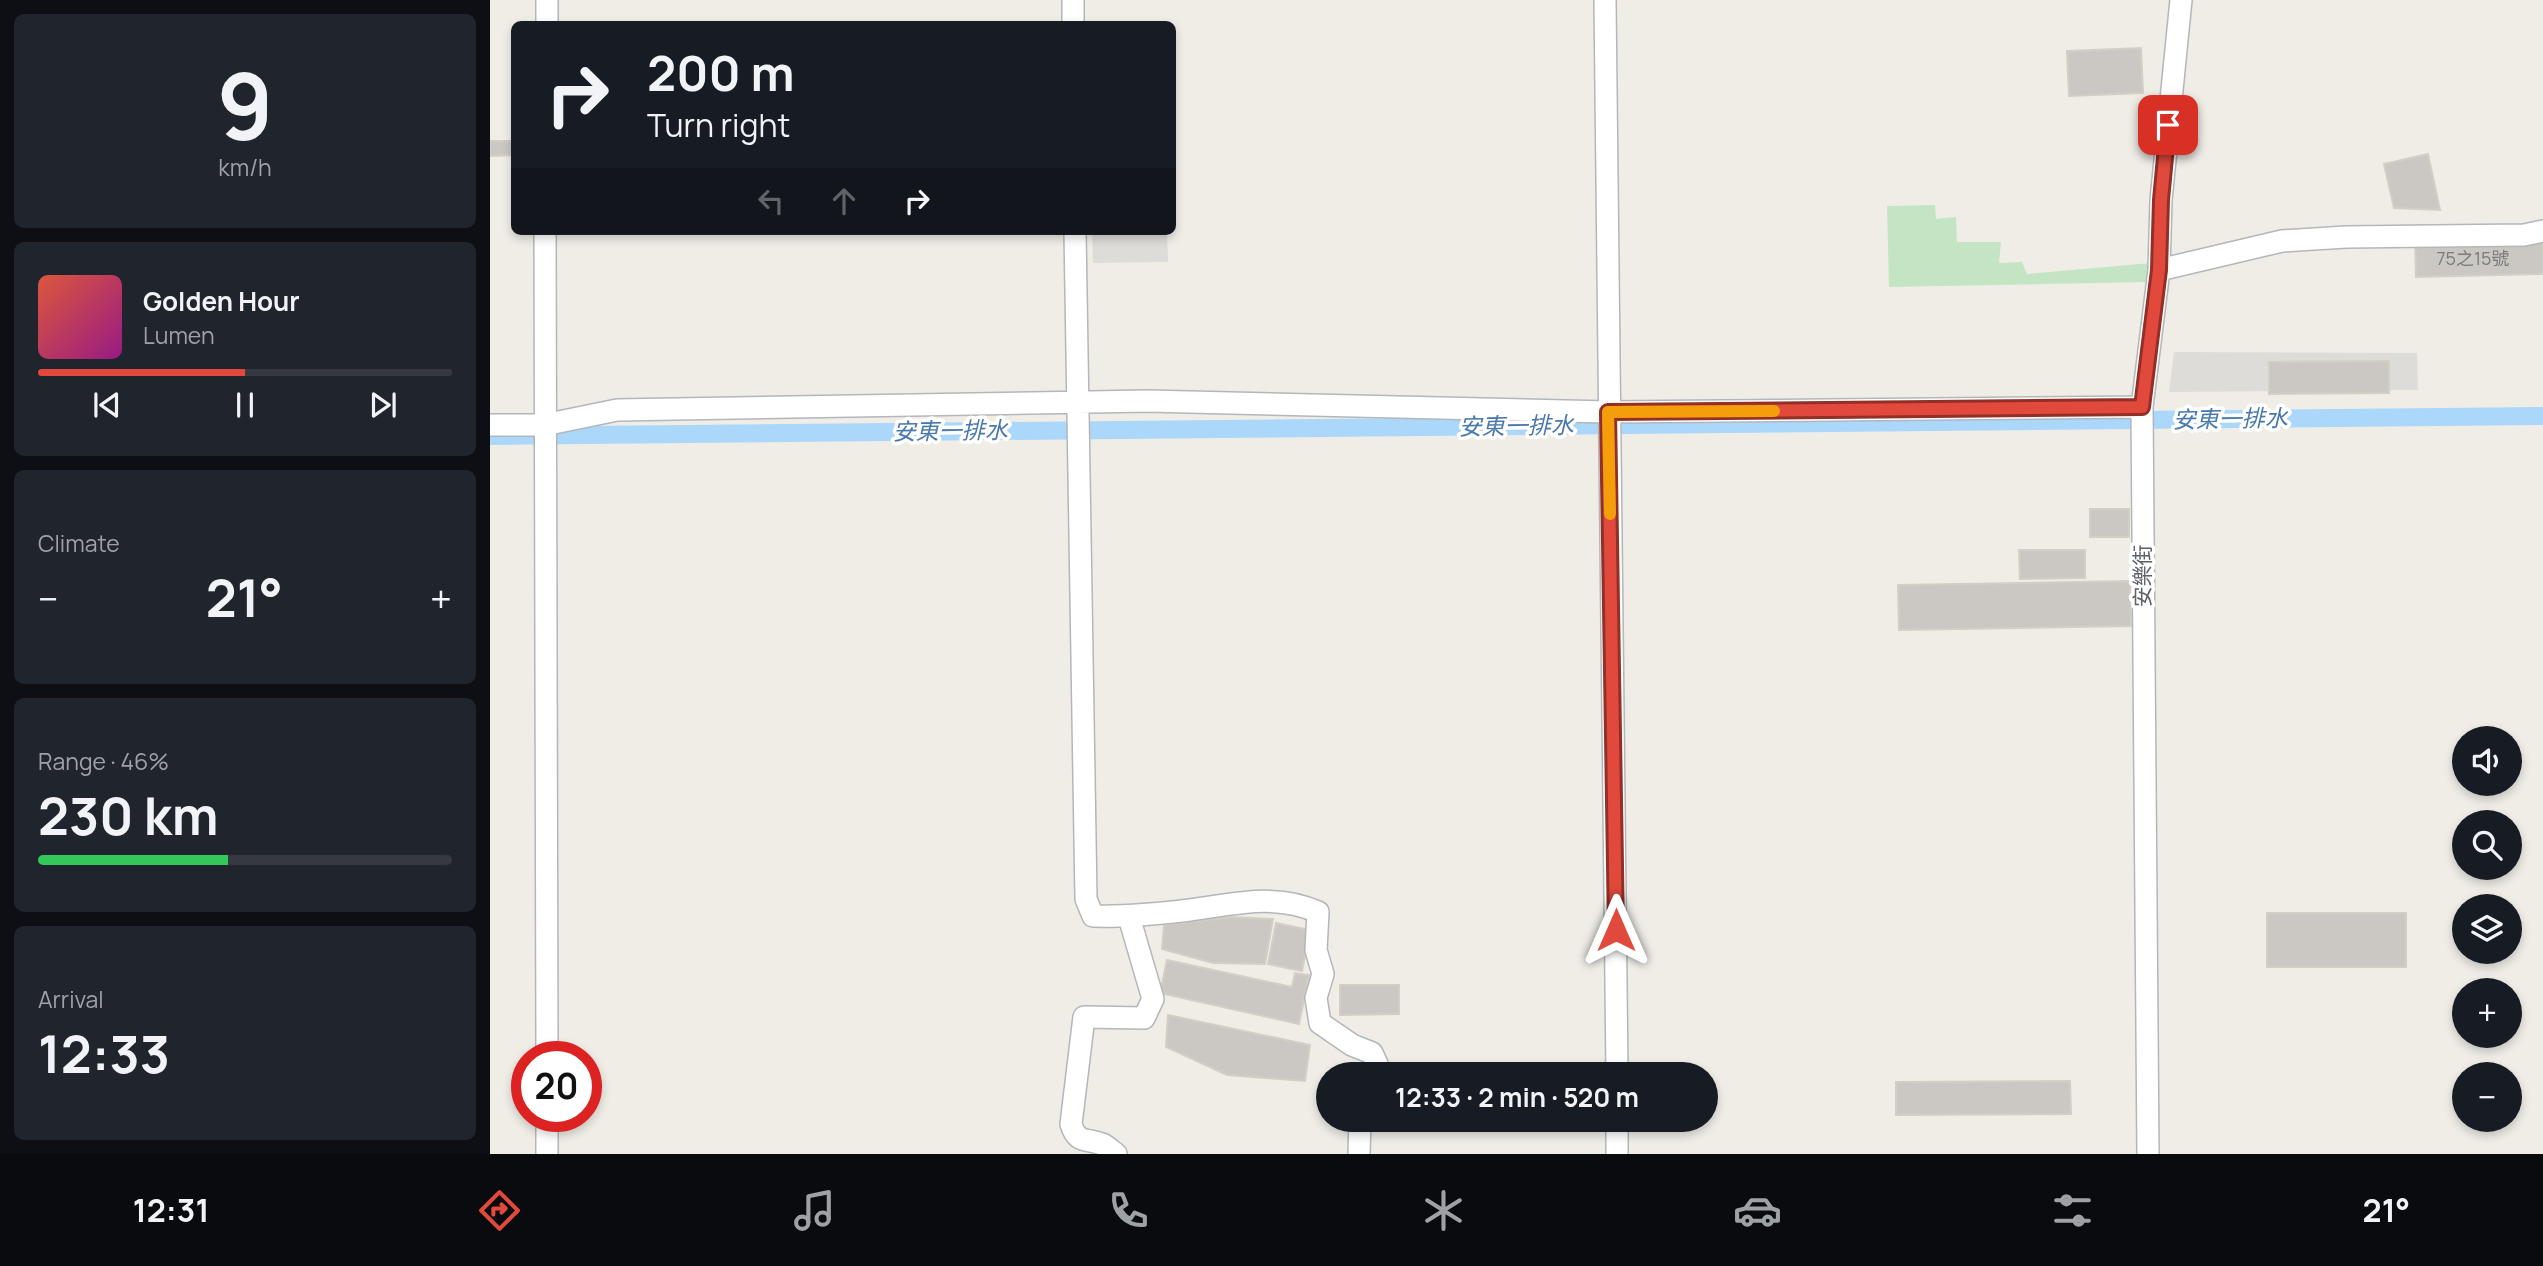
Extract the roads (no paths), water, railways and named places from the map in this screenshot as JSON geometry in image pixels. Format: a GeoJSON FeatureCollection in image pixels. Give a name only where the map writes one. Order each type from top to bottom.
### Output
{"type":"FeatureCollection","features":[{"type":"Feature","properties":{"kind":"street"},"geometry":{"type":"LineString","coordinates":[[547,0],[547,21]]}},
{"type":"Feature","properties":{"kind":"street"},"geometry":{"type":"LineString","coordinates":[[1073,0],[1073,21]]}},
{"type":"Feature","properties":{"kind":"street"},"geometry":{"type":"LineString","coordinates":[[1605,0],[1617,1062]]}},
{"type":"Feature","properties":{"kind":"street","name":"安樂街"},"geometry":{"type":"LineString","coordinates":[[2148,1154],[2142,407],[2159,270],[2161,200],[2181,0]]}},
{"type":"Feature","properties":{"kind":"street"},"geometry":{"type":"LineString","coordinates":[[2159,270],[2282,241],[2346,237],[2524,234],[2543,231]]}},
{"type":"Feature","properties":{"kind":"street"},"geometry":{"type":"LineString","coordinates":[[545,235],[547,1041]]}},
{"type":"Feature","properties":{"kind":"street"},"geometry":{"type":"LineString","coordinates":[[1075,235],[1086,899],[1093,916],[1129,917],[1244,900],[1297,903],[1318,912],[1316,950],[1323,974],[1316,998],[1320,1024],[1352,1045],[1372,1053],[1376,1062]]}},
{"type":"Feature","properties":{"kind":"street"},"geometry":{"type":"LineString","coordinates":[[490,425],[544,425],[617,410],[1148,401],[1608,412],[2142,407]]}},
{"type":"Feature","properties":{"kind":"street"},"geometry":{"type":"LineString","coordinates":[[1116,1154],[1102,1144],[1083,1142],[1075,1136],[1071,1124],[1084,1017],[1144,1018],[1153,999],[1129,917]]}},
{"type":"Feature","properties":{"kind":"street"},"geometry":{"type":"LineString","coordinates":[[547,1132],[547,1154]]}},
{"type":"Feature","properties":{"kind":"street"},"geometry":{"type":"LineString","coordinates":[[1359,1154],[1360,1132]]}},
{"type":"Feature","properties":{"kind":"street"},"geometry":{"type":"LineString","coordinates":[[1617,1132],[1617,1154]]}},
{"type":"Feature","properties":{"kind":"waterway","name":"安東一排水"},"geometry":{"type":"LineString","coordinates":[[490,436],[2543,416]]}}]}
